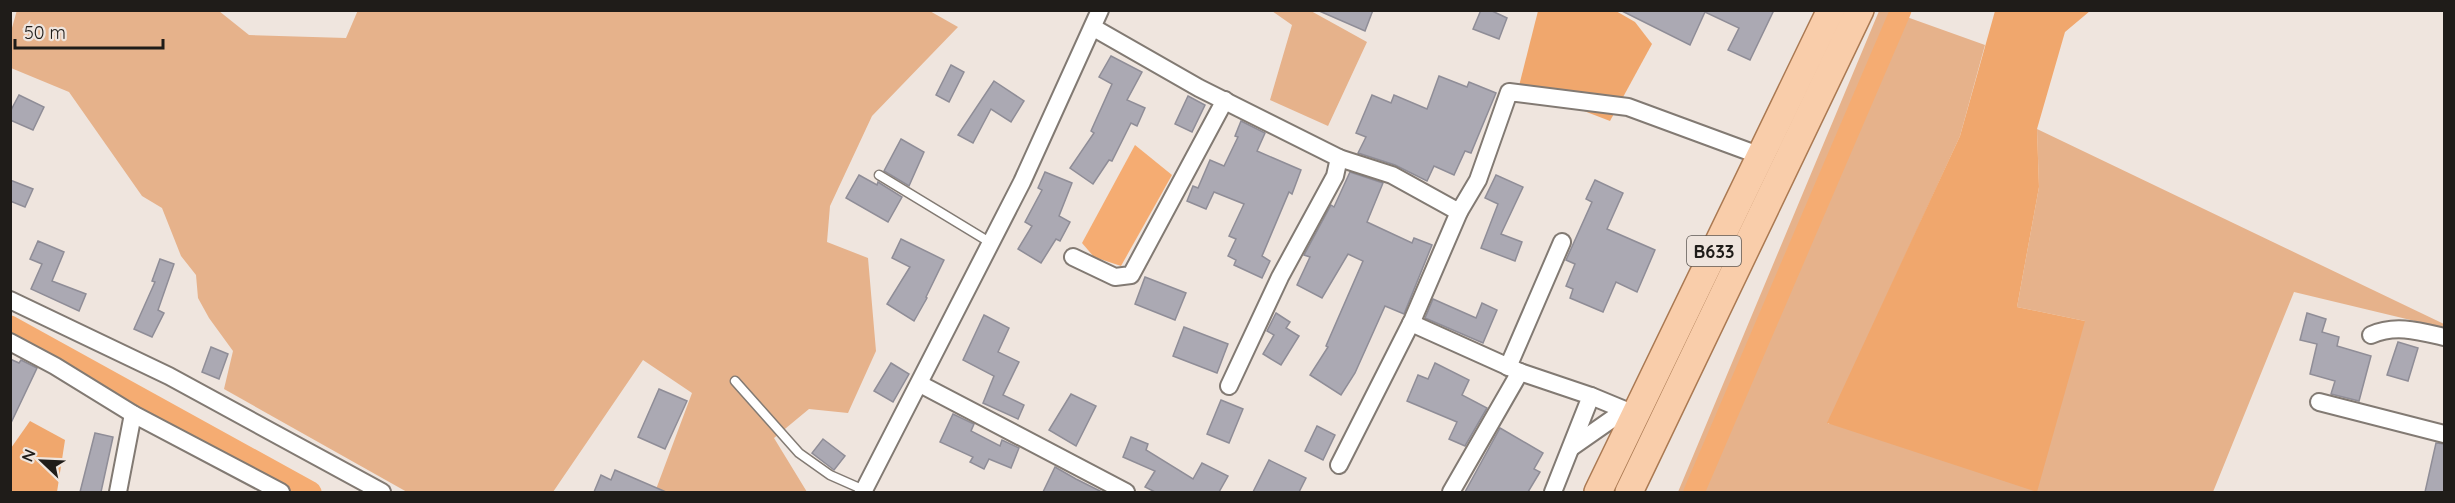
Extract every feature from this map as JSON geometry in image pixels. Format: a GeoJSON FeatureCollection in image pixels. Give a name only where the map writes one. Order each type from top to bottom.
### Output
{"type":"FeatureCollection","features":[{"type":"Feature","properties":{"kind":"main road","name":"B633"},"geometry":{"type":"LineString","coordinates":[[1598,492],[1630,412],[1761,156],[1831,10]]}},
{"type":"Feature","properties":{"kind":"main road","name":"B633"},"geometry":{"type":"LineString","coordinates":[[1629,492],[1860,10]]}},
{"type":"Feature","properties":{"kind":"street"},"geometry":{"type":"LineString","coordinates":[[863,491],[991,243],[1094,28],[1100,10]]}},
{"type":"Feature","properties":{"kind":"street"},"geometry":{"type":"LineString","coordinates":[[1094,28],[1225,100],[1339,158],[1392,176],[1459,212]]}},
{"type":"Feature","properties":{"kind":"street"},"geometry":{"type":"LineString","coordinates":[[1339,465],[1411,323],[1459,212],[1478,180],[1509,92],[1628,107],[1761,156]]}},
{"type":"Feature","properties":{"kind":"street"},"geometry":{"type":"LineString","coordinates":[[1073,257],[1115,277],[1131,275],[1225,100]]}},
{"type":"Feature","properties":{"kind":"street"},"geometry":{"type":"LineString","coordinates":[[1229,386],[1280,277],[1335,176],[1339,158]]}},
{"type":"Feature","properties":{"kind":"street"},"geometry":{"type":"LineString","coordinates":[[1451,492],[1514,369],[1562,242]]}},
{"type":"Feature","properties":{"kind":"street"},"geometry":{"type":"LineString","coordinates":[[10,300],[169,375],[382,492]]}},
{"type":"Feature","properties":{"kind":"street"},"geometry":{"type":"LineString","coordinates":[[1411,323],[1514,369],[1630,412]]}},
{"type":"Feature","properties":{"kind":"street"},"geometry":{"type":"LineString","coordinates":[[2371,335],[2381,330],[2406,328],[2445,337]]}},
{"type":"Feature","properties":{"kind":"street"},"geometry":{"type":"LineString","coordinates":[[10,342],[55,366],[133,414],[281,492]]}},
{"type":"Feature","properties":{"kind":"street"},"geometry":{"type":"LineString","coordinates":[[920,384],[1126,492]]}},
{"type":"Feature","properties":{"kind":"street"},"geometry":{"type":"LineString","coordinates":[[1553,492],[1591,396]]}},
{"type":"Feature","properties":{"kind":"street"},"geometry":{"type":"LineString","coordinates":[[2319,402],[2445,434]]}},
{"type":"Feature","properties":{"kind":"street"},"geometry":{"type":"LineString","coordinates":[[1572,448],[1630,412]]}},
{"type":"Feature","properties":{"kind":"street"},"geometry":{"type":"LineString","coordinates":[[118,492],[133,414]]}},
{"type":"Feature","properties":{"kind":"lane"},"geometry":{"type":"LineString","coordinates":[[879,175],[991,243]]}},
{"type":"Feature","properties":{"kind":"lane"},"geometry":{"type":"LineString","coordinates":[[735,381],[799,453],[830,475],[863,491]]}},
{"type":"Feature","properties":{"kind":"shaded area"},"geometry":{"type":"Polygon","coordinates":[[[17,10],[219,11],[249,35],[346,38],[358,10],[928,10],[958,27],[872,116],[830,206],[827,242],[868,258],[876,351],[848,413],[809,409],[774,438],[807,492],[655,492],[692,393],[643,360],[553,492],[407,492],[224,389],[233,351],[209,318],[198,298],[196,275],[181,256],[162,208],[142,196],[69,92],[11,68],[10,35],[17,10]]]}},
{"type":"Feature","properties":{"kind":"shaded area"},"geometry":{"type":"Polygon","coordinates":[[[1272,11],[1311,11],[1367,42],[1328,126],[1270,100],[1292,25],[1272,11]]]}},
{"type":"Feature","properties":{"kind":"shaded area"},"geometry":{"type":"Polygon","coordinates":[[[1538,11],[1616,11],[1635,22],[1652,44],[1610,121],[1519,86],[1538,11]]]}},
{"type":"Feature","properties":{"kind":"shaded area"},"geometry":{"type":"Polygon","coordinates":[[[1879,11],[1890,11],[1985,45],[1960,136],[1828,424],[2085,321],[2017,307],[2039,187],[2037,129],[2444,324],[2444,328],[2294,292],[2213,492],[1678,492],[1879,11]]]}},
{"type":"Feature","properties":{"kind":"shaded area"},"geometry":{"type":"Polygon","coordinates":[[[1995,11],[2090,11],[2065,32],[2037,129],[2039,187],[2017,307],[2085,321],[2037,492],[1827,423],[1960,136],[1995,11]]]}},
{"type":"Feature","properties":{"kind":"shaded area"},"geometry":{"type":"Polygon","coordinates":[[[1135,145],[1172,175],[1121,266],[1094,257],[1082,243],[1135,145]]]}},
{"type":"Feature","properties":{"kind":"shaded area"},"geometry":{"type":"Polygon","coordinates":[[[30,421],[65,440],[57,492],[11,492],[11,448],[30,421]]]}},
{"type":"Feature","properties":{"kind":"building"},"geometry":{"type":"Polygon","coordinates":[[[1317,10],[1373,10],[1365,31],[1317,10]]]}},
{"type":"Feature","properties":{"kind":"building"},"geometry":{"type":"Polygon","coordinates":[[[1481,10],[1490,10],[1507,18],[1499,39],[1473,29],[1481,10]]]}},
{"type":"Feature","properties":{"kind":"building"},"geometry":{"type":"Polygon","coordinates":[[[1620,10],[1774,10],[1750,60],[1728,50],[1739,28],[1705,12],[1690,45],[1620,10]]]}},
{"type":"Feature","properties":{"kind":"building"},"geometry":{"type":"Polygon","coordinates":[[[1111,56],[1142,72],[1127,100],[1145,108],[1137,126],[1131,123],[1112,161],[1109,160],[1093,184],[1070,168],[1094,133],[1091,131],[1112,84],[1099,77],[1111,56]]]}},
{"type":"Feature","properties":{"kind":"building"},"geometry":{"type":"Polygon","coordinates":[[[951,65],[964,72],[949,102],[936,95],[951,65]]]}},
{"type":"Feature","properties":{"kind":"building"},"geometry":{"type":"Polygon","coordinates":[[[1439,76],[1467,87],[1469,82],[1496,93],[1471,153],[1465,151],[1454,175],[1434,166],[1427,181],[1395,165],[1358,153],[1366,137],[1356,133],[1372,95],[1391,103],[1394,95],[1427,109],[1439,76]]]}},
{"type":"Feature","properties":{"kind":"building"},"geometry":{"type":"Polygon","coordinates":[[[994,81],[1024,101],[1011,122],[991,109],[973,143],[958,135],[994,81]]]}},
{"type":"Feature","properties":{"kind":"building"},"geometry":{"type":"Polygon","coordinates":[[[19,95],[44,107],[33,130],[10,120],[10,112],[19,95]]]}},
{"type":"Feature","properties":{"kind":"building"},"geometry":{"type":"Polygon","coordinates":[[[1188,96],[1205,105],[1192,132],[1175,124],[1188,96]]]}},
{"type":"Feature","properties":{"kind":"building"},"geometry":{"type":"Polygon","coordinates":[[[1241,121],[1265,133],[1257,151],[1301,170],[1292,194],[1289,192],[1262,256],[1270,261],[1262,278],[1234,265],[1236,260],[1228,256],[1236,239],[1229,236],[1244,204],[1214,192],[1206,209],[1187,201],[1193,186],[1198,188],[1210,160],[1224,166],[1238,137],[1235,136],[1241,121]]]}},
{"type":"Feature","properties":{"kind":"building"},"geometry":{"type":"Polygon","coordinates":[[[901,139],[924,152],[909,186],[884,171],[901,139]]]}},
{"type":"Feature","properties":{"kind":"building"},"geometry":{"type":"Polygon","coordinates":[[[1045,172],[1072,183],[1059,216],[1070,222],[1060,241],[1056,239],[1041,263],[1018,249],[1032,226],[1025,222],[1042,190],[1038,188],[1045,172]]]}},
{"type":"Feature","properties":{"kind":"building"},"geometry":{"type":"Polygon","coordinates":[[[1350,172],[1383,183],[1367,222],[1412,243],[1414,238],[1432,245],[1404,314],[1385,306],[1355,373],[1341,395],[1310,375],[1328,347],[1326,346],[1363,261],[1348,254],[1322,298],[1297,285],[1310,257],[1304,255],[1331,205],[1334,207],[1350,172]]]}},
{"type":"Feature","properties":{"kind":"building"},"geometry":{"type":"Polygon","coordinates":[[[859,175],[877,185],[878,182],[902,197],[888,222],[846,198],[859,175]]]}},
{"type":"Feature","properties":{"kind":"building"},"geometry":{"type":"Polygon","coordinates":[[[1496,175],[1523,187],[1501,234],[1522,242],[1515,261],[1481,248],[1498,204],[1485,198],[1496,175]]]}},
{"type":"Feature","properties":{"kind":"building"},"geometry":{"type":"Polygon","coordinates":[[[10,180],[33,189],[25,207],[10,201],[10,180]]]}},
{"type":"Feature","properties":{"kind":"building"},"geometry":{"type":"Polygon","coordinates":[[[1595,180],[1623,193],[1607,229],[1655,250],[1637,292],[1616,282],[1603,312],[1570,298],[1573,289],[1566,286],[1575,264],[1566,260],[1592,202],[1586,199],[1595,180]]]}},
{"type":"Feature","properties":{"kind":"building"},"geometry":{"type":"Polygon","coordinates":[[[901,239],[944,260],[914,321],[887,304],[910,267],[892,258],[901,239]]]}},
{"type":"Feature","properties":{"kind":"building"},"geometry":{"type":"Polygon","coordinates":[[[38,241],[64,252],[52,281],[86,294],[79,311],[31,289],[42,264],[30,259],[38,241]]]}},
{"type":"Feature","properties":{"kind":"building"},"geometry":{"type":"Polygon","coordinates":[[[160,259],[174,264],[158,310],[164,313],[152,337],[134,329],[155,282],[152,281],[160,259]]]}},
{"type":"Feature","properties":{"kind":"building"},"geometry":{"type":"Polygon","coordinates":[[[1145,277],[1186,293],[1175,320],[1135,304],[1145,277]]]}},
{"type":"Feature","properties":{"kind":"building"},"geometry":{"type":"Polygon","coordinates":[[[1433,299],[1476,318],[1482,303],[1497,310],[1483,343],[1425,318],[1433,299]]]}},
{"type":"Feature","properties":{"kind":"building"},"geometry":{"type":"Polygon","coordinates":[[[1276,313],[1290,322],[1286,328],[1299,336],[1281,365],[1263,354],[1274,335],[1267,331],[1276,313]]]}},
{"type":"Feature","properties":{"kind":"building"},"geometry":{"type":"Polygon","coordinates":[[[2307,313],[2326,319],[2322,332],[2339,337],[2337,346],[2371,356],[2359,401],[2331,394],[2335,381],[2310,374],[2317,344],[2300,340],[2307,313]]]}},
{"type":"Feature","properties":{"kind":"building"},"geometry":{"type":"Polygon","coordinates":[[[984,315],[1009,328],[998,352],[1019,362],[1003,395],[1024,405],[1018,419],[983,403],[994,376],[963,360],[984,315]]]}},
{"type":"Feature","properties":{"kind":"building"},"geometry":{"type":"Polygon","coordinates":[[[1184,327],[1228,344],[1217,373],[1173,356],[1184,327]]]}},
{"type":"Feature","properties":{"kind":"building"},"geometry":{"type":"Polygon","coordinates":[[[2398,342],[2418,348],[2408,381],[2387,375],[2398,342]]]}},
{"type":"Feature","properties":{"kind":"building"},"geometry":{"type":"Polygon","coordinates":[[[211,347],[228,354],[219,379],[202,372],[211,347]]]}},
{"type":"Feature","properties":{"kind":"building"},"geometry":{"type":"Polygon","coordinates":[[[10,359],[19,363],[21,360],[37,368],[10,425],[10,359]]]}},
{"type":"Feature","properties":{"kind":"building"},"geometry":{"type":"Polygon","coordinates":[[[891,363],[909,374],[893,402],[874,391],[891,363]]]}},
{"type":"Feature","properties":{"kind":"building"},"geometry":{"type":"Polygon","coordinates":[[[1435,363],[1469,380],[1462,395],[1487,408],[1465,446],[1449,439],[1457,422],[1407,401],[1418,375],[1428,379],[1435,363]]]}},
{"type":"Feature","properties":{"kind":"building"},"geometry":{"type":"Polygon","coordinates":[[[659,389],[687,401],[665,449],[638,437],[659,389]]]}},
{"type":"Feature","properties":{"kind":"building"},"geometry":{"type":"Polygon","coordinates":[[[1071,394],[1096,406],[1076,446],[1049,430],[1071,394]]]}},
{"type":"Feature","properties":{"kind":"building"},"geometry":{"type":"Polygon","coordinates":[[[1221,400],[1243,409],[1229,443],[1207,434],[1221,400]]]}},
{"type":"Feature","properties":{"kind":"building"},"geometry":{"type":"Polygon","coordinates":[[[953,414],[974,424],[971,431],[1000,446],[1002,440],[1019,448],[1011,468],[989,459],[984,469],[970,462],[973,457],[940,442],[953,414]]]}},
{"type":"Feature","properties":{"kind":"building"},"geometry":{"type":"Polygon","coordinates":[[[1317,426],[1335,435],[1323,460],[1305,451],[1317,426]]]}},
{"type":"Feature","properties":{"kind":"building"},"geometry":{"type":"Polygon","coordinates":[[[1500,428],[1543,453],[1534,469],[1540,472],[1528,492],[1465,492],[1500,428]]]}},
{"type":"Feature","properties":{"kind":"building"},"geometry":{"type":"Polygon","coordinates":[[[95,433],[113,437],[101,492],[80,492],[95,433]]]}},
{"type":"Feature","properties":{"kind":"building"},"geometry":{"type":"Polygon","coordinates":[[[1131,437],[1148,444],[1146,450],[1193,479],[1202,463],[1228,476],[1219,492],[1155,492],[1145,487],[1155,471],[1123,457],[1131,437]]]}},
{"type":"Feature","properties":{"kind":"building"},"geometry":{"type":"Polygon","coordinates":[[[823,439],[845,456],[834,470],[812,453],[823,439]]]}},
{"type":"Feature","properties":{"kind":"building"},"geometry":{"type":"Polygon","coordinates":[[[2436,443],[2445,444],[2445,492],[2425,492],[2436,443]]]}},
{"type":"Feature","properties":{"kind":"building"},"geometry":{"type":"Polygon","coordinates":[[[1269,460],[1306,478],[1299,492],[1253,492],[1269,460]]]}},
{"type":"Feature","properties":{"kind":"building"},"geometry":{"type":"Polygon","coordinates":[[[1055,467],[1076,479],[1102,492],[1043,492],[1055,467]]]}},
{"type":"Feature","properties":{"kind":"building"},"geometry":{"type":"Polygon","coordinates":[[[615,470],[666,492],[594,492],[601,475],[611,480],[615,470]]]}},
{"type":"Feature","properties":{"kind":"waterway"},"geometry":{"type":"LineString","coordinates":[[1694,492],[1901,10]]}},
{"type":"Feature","properties":{"kind":"waterway"},"geometry":{"type":"LineString","coordinates":[[10,326],[311,492]]}}]}
